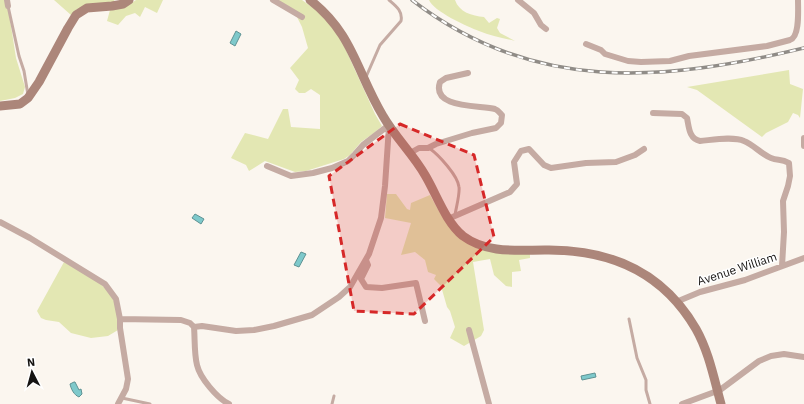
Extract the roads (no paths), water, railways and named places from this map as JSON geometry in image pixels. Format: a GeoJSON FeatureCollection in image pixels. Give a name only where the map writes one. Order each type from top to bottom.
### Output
{"type":"FeatureCollection","features":[{"type":"Feature","properties":{"kind":"main road"},"geometry":{"type":"LineString","coordinates":[[0,106],[20,104],[28,98],[39,82],[76,15],[87,8],[123,4],[129,0]]}},
{"type":"Feature","properties":{"kind":"main road"},"geometry":{"type":"LineString","coordinates":[[310,0],[321,8],[344,36],[354,54],[378,107],[389,125],[422,169],[463,235],[472,242],[486,248],[505,250],[580,251],[595,254],[633,267],[652,279],[676,302],[696,330],[707,356],[721,404]]}},
{"type":"Feature","properties":{"kind":"street"},"geometry":{"type":"LineString","coordinates":[[273,0],[302,17]]}},
{"type":"Feature","properties":{"kind":"street"},"geometry":{"type":"LineString","coordinates":[[518,0],[534,13],[546,29]]}},
{"type":"Feature","properties":{"kind":"street"},"geometry":{"type":"LineString","coordinates":[[586,44],[601,50],[605,54],[641,62],[670,61],[689,56],[767,46],[790,40],[795,37],[797,32],[798,0]]}},
{"type":"Feature","properties":{"kind":"street"},"geometry":{"type":"LineString","coordinates":[[410,153],[418,148],[428,148],[436,144],[472,133],[496,128],[501,123],[502,115],[496,110],[451,103],[440,95],[438,90],[440,82],[446,78],[468,73]]}},
{"type":"Feature","properties":{"kind":"street"},"geometry":{"type":"LineString","coordinates":[[653,113],[682,114],[687,118],[692,136],[695,140],[734,139],[744,141],[775,160],[783,159],[789,163],[790,176],[783,201],[784,232],[782,266]]}},
{"type":"Feature","properties":{"kind":"street"},"geometry":{"type":"LineString","coordinates":[[267,166],[291,176],[313,173],[332,168],[348,161],[363,145],[389,125]]}},
{"type":"Feature","properties":{"kind":"street"},"geometry":{"type":"LineString","coordinates":[[194,327],[202,326],[236,331],[254,330],[274,326],[312,315],[339,297],[350,287],[366,260],[381,218],[385,186],[389,125]]}},
{"type":"Feature","properties":{"kind":"street"},"geometry":{"type":"LineString","coordinates":[[804,138],[804,146]]}},
{"type":"Feature","properties":{"kind":"street"},"geometry":{"type":"LineString","coordinates":[[452,217],[510,192],[517,184],[514,162],[521,151],[529,149],[544,165],[551,168],[586,163],[616,162],[635,155],[644,149]]}},
{"type":"Feature","properties":{"kind":"street"},"geometry":{"type":"LineString","coordinates":[[0,222],[30,238],[105,284],[116,299],[128,379],[126,389],[118,404]]}},
{"type":"Feature","properties":{"kind":"street","name":"Avenue William"},"geometry":{"type":"LineString","coordinates":[[676,302],[700,292],[745,280],[804,258]]}},
{"type":"Feature","properties":{"kind":"street"},"geometry":{"type":"LineString","coordinates":[[366,260],[368,265],[362,279],[366,287],[382,288],[416,283],[425,321]]}},
{"type":"Feature","properties":{"kind":"street"},"geometry":{"type":"LineString","coordinates":[[120,319],[181,320],[190,323],[194,327],[197,366],[211,388],[223,401],[229,404]]}},
{"type":"Feature","properties":{"kind":"street"},"geometry":{"type":"LineString","coordinates":[[469,330],[489,404]]}},
{"type":"Feature","properties":{"kind":"street"},"geometry":{"type":"LineString","coordinates":[[682,404],[717,391],[759,361],[770,356],[784,354],[804,357]]}},
{"type":"Feature","properties":{"kind":"lane"},"geometry":{"type":"LineString","coordinates":[[365,79],[380,45],[401,21],[401,11],[389,0]]}},
{"type":"Feature","properties":{"kind":"lane"},"geometry":{"type":"LineString","coordinates":[[8,3],[19,56],[24,70],[28,98]]}},
{"type":"Feature","properties":{"kind":"lane"},"geometry":{"type":"LineString","coordinates":[[428,148],[437,154],[454,176],[460,187],[452,217]]}},
{"type":"Feature","properties":{"kind":"lane"},"geometry":{"type":"LineString","coordinates":[[629,319],[637,358],[646,380],[646,390],[650,404]]}},
{"type":"Feature","properties":{"kind":"lane"},"geometry":{"type":"LineString","coordinates":[[332,404],[334,396]]}},
{"type":"Feature","properties":{"kind":"lane"},"geometry":{"type":"LineString","coordinates":[[122,398],[150,404]]}},
{"type":"Feature","properties":{"kind":"water"},"geometry":{"type":"Polygon","coordinates":[[[236,31],[241,34],[235,46],[230,43],[236,31]]]}},
{"type":"Feature","properties":{"kind":"water"},"geometry":{"type":"Polygon","coordinates":[[[195,214],[204,219],[201,224],[192,218],[195,214]]]}},
{"type":"Feature","properties":{"kind":"water"},"geometry":{"type":"Polygon","coordinates":[[[301,252],[306,254],[299,267],[294,265],[301,252]]]}},
{"type":"Feature","properties":{"kind":"water"},"geometry":{"type":"Polygon","coordinates":[[[595,373],[596,377],[582,380],[581,376],[595,373]]]}},
{"type":"Feature","properties":{"kind":"water"},"geometry":{"type":"Polygon","coordinates":[[[74,382],[79,390],[81,389],[82,394],[79,397],[74,393],[70,386],[70,384],[74,382]]]}},
{"type":"Feature","properties":{"kind":"railway"},"geometry":{"type":"LineString","coordinates":[[412,0],[458,30],[505,52],[552,65],[601,72],[650,73],[700,68],[752,60],[804,48]]}}]}
